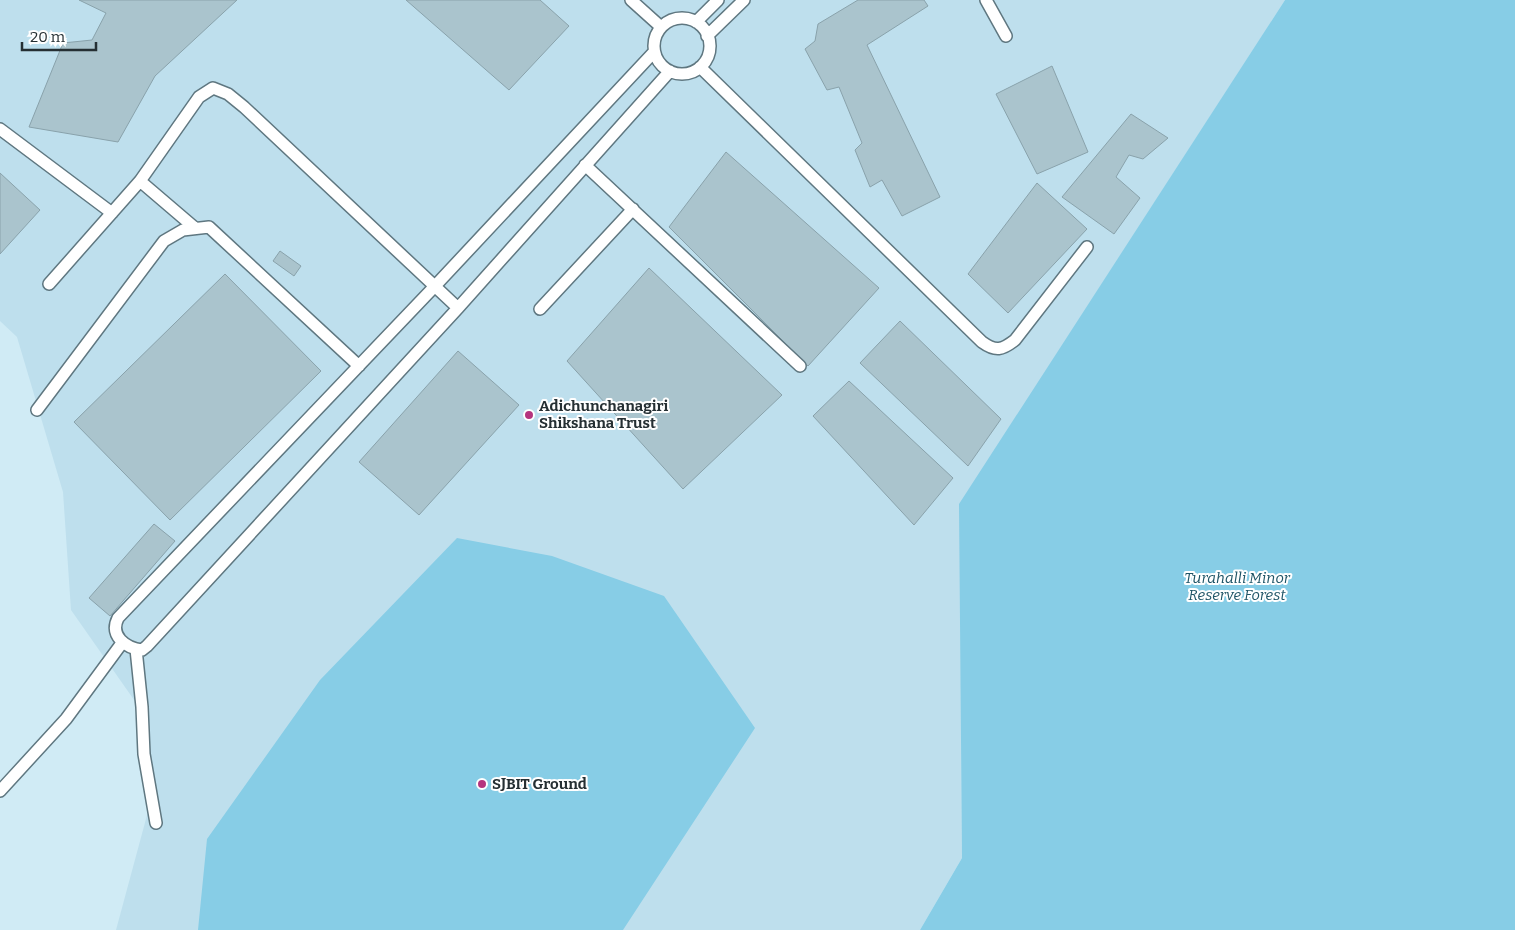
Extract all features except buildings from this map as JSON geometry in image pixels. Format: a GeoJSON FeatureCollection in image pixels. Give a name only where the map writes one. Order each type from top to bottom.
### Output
{"type":"FeatureCollection","features":[{"type":"Feature","properties":{"kind":"lane"},"geometry":{"type":"LineString","coordinates":[[631,0],[661,27]]}},
{"type":"Feature","properties":{"kind":"lane"},"geometry":{"type":"LineString","coordinates":[[696,22],[718,0]]}},
{"type":"Feature","properties":{"kind":"lane"},"geometry":{"type":"LineString","coordinates":[[708,36],[744,0]]}},
{"type":"Feature","properties":{"kind":"lane"},"geometry":{"type":"LineString","coordinates":[[986,0],[1006,36]]}},
{"type":"Feature","properties":{"kind":"lane"},"geometry":{"type":"LineString","coordinates":[[678,18],[687,18],[701,26],[708,36],[710,46],[700,68],[685,74],[677,74],[670,71],[657,60],[653,43],[661,27],[668,21],[678,18]]}},
{"type":"Feature","properties":{"kind":"lane"},"geometry":{"type":"LineString","coordinates":[[654,52],[435,286],[118,618],[116,624],[117,633],[122,643],[142,650],[147,646],[458,308],[670,71]]}},
{"type":"Feature","properties":{"kind":"lane"},"geometry":{"type":"LineString","coordinates":[[700,68],[982,342],[991,348],[1004,349],[1015,340],[1087,247]]}},
{"type":"Feature","properties":{"kind":"lane"},"geometry":{"type":"LineString","coordinates":[[49,284],[140,181],[199,97],[212,88],[228,94],[244,107],[458,308]]}},
{"type":"Feature","properties":{"kind":"lane"},"geometry":{"type":"LineString","coordinates":[[0,129],[112,213]]}},
{"type":"Feature","properties":{"kind":"lane"},"geometry":{"type":"LineString","coordinates":[[586,165],[800,366]]}},
{"type":"Feature","properties":{"kind":"lane"},"geometry":{"type":"LineString","coordinates":[[140,181],[195,228]]}},
{"type":"Feature","properties":{"kind":"lane"},"geometry":{"type":"LineString","coordinates":[[540,309],[632,209]]}},
{"type":"Feature","properties":{"kind":"lane"},"geometry":{"type":"LineString","coordinates":[[37,410],[164,242],[183,230],[195,228],[209,227],[359,366]]}},
{"type":"Feature","properties":{"kind":"lane"},"geometry":{"type":"LineString","coordinates":[[0,791],[66,719],[122,643]]}},
{"type":"Feature","properties":{"kind":"lane"},"geometry":{"type":"LineString","coordinates":[[136,649],[142,707],[144,754],[156,823]]}},
{"type":"Feature","properties":{"kind":"shaded area","name":"Adichunchanagiri Shikshana Trust"},"geometry":{"type":"Polygon","coordinates":[[[0,0],[1285,0],[960,504],[962,858],[920,930],[116,930],[153,793],[139,707],[71,610],[63,492],[17,337],[0,321],[0,0]]]}},
{"type":"Feature","properties":{"kind":"green space","name":"Turahalli Minor Reserve Forest"},"geometry":{"type":"Polygon","coordinates":[[[1285,0],[1515,0],[1515,930],[920,930],[962,858],[959,504],[1285,0]]]}},
{"type":"Feature","properties":{"kind":"green space","name":"SJBIT Ground"},"geometry":{"type":"Polygon","coordinates":[[[457,538],[552,556],[664,596],[755,728],[623,930],[198,930],[207,839],[320,680],[457,538]]]}},
{"type":"Feature","properties":{"kind":"place","name":"Adichunchanagiri Shikshana Trust"},"geometry":{"type":"Point","coordinates":[529,415]}},
{"type":"Feature","properties":{"kind":"place","name":"SJBIT Ground"},"geometry":{"type":"Point","coordinates":[482,784]}}]}
